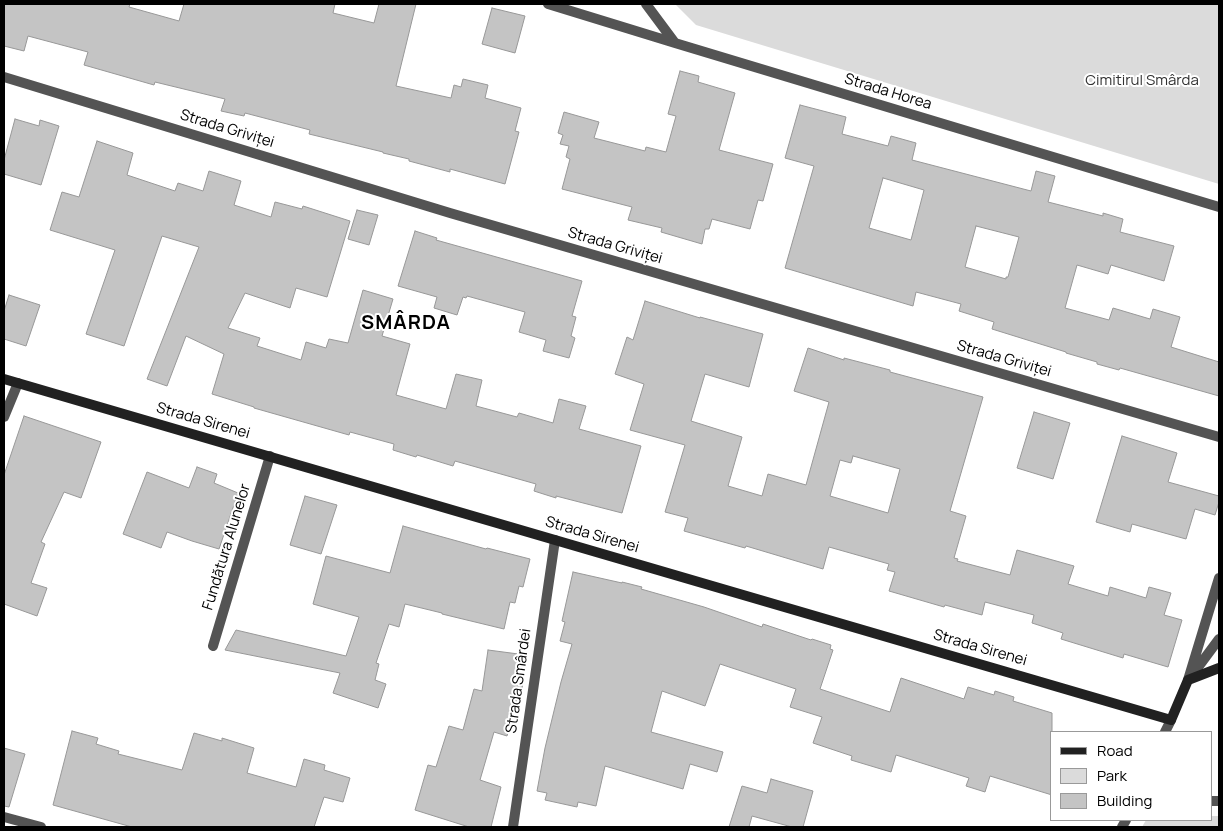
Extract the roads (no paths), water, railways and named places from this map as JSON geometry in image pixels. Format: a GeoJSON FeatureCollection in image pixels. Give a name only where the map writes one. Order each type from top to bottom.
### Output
{"type":"FeatureCollection","features":[{"type":"Feature","properties":{"kind":"street","name":"Strada Horea"},"geometry":{"type":"LineString","coordinates":[[548,4],[1219,207]]}},
{"type":"Feature","properties":{"kind":"street"},"geometry":{"type":"LineString","coordinates":[[646,4],[675,43]]}},
{"type":"Feature","properties":{"kind":"street","name":"Strada Griviței"},"geometry":{"type":"LineString","coordinates":[[4,77],[460,216],[1219,438]]}},
{"type":"Feature","properties":{"kind":"street","name":"Strada Sirenei"},"geometry":{"type":"LineString","coordinates":[[4,380],[1171,720]]}},
{"type":"Feature","properties":{"kind":"street"},"geometry":{"type":"LineString","coordinates":[[4,417],[18,383]]}},
{"type":"Feature","properties":{"kind":"street","name":"Fundătura Alunelor"},"geometry":{"type":"LineString","coordinates":[[213,646],[270,456]]}},
{"type":"Feature","properties":{"kind":"street","name":"Strada Smârdei"},"geometry":{"type":"LineString","coordinates":[[513,827],[555,540]]}},
{"type":"Feature","properties":{"kind":"street"},"geometry":{"type":"LineString","coordinates":[[1166,731],[1188,680],[1219,578]]}},
{"type":"Feature","properties":{"kind":"street"},"geometry":{"type":"LineString","coordinates":[[1188,680],[1219,638]]}},
{"type":"Feature","properties":{"kind":"street"},"geometry":{"type":"LineString","coordinates":[[1188,680],[1219,668]]}},
{"type":"Feature","properties":{"kind":"street"},"geometry":{"type":"LineString","coordinates":[[4,817],[41,827]]}},
{"type":"Feature","properties":{"kind":"district","name":"SMÂRDA"},"geometry":{"type":"Point","coordinates":[406,323]}},
{"type":"Feature","properties":{"kind":"park label","name":"Cimitirul Smârda"},"geometry":{"type":"Point","coordinates":[1142,81]}}]}
